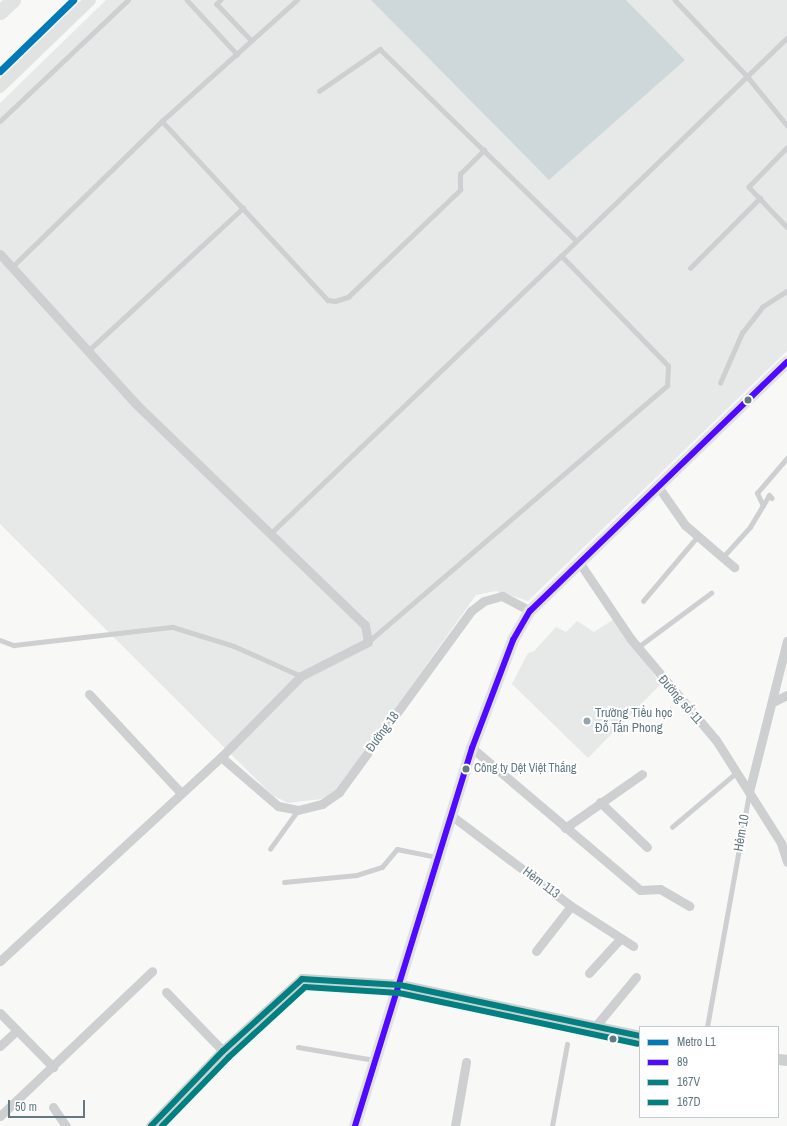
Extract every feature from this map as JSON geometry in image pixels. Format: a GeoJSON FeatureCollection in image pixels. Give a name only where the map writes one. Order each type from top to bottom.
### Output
{"type":"FeatureCollection","features":[{"type":"Feature","properties":{"kind":"highway"},"geometry":{"type":"LineString","coordinates":[[0,12],[12,0]]}},
{"type":"Feature","properties":{"kind":"main road"},"geometry":{"type":"LineString","coordinates":[[0,87],[90,0]]}},
{"type":"Feature","properties":{"kind":"main road"},"geometry":{"type":"LineString","coordinates":[[355,1126],[441,858],[472,748],[502,663],[530,611],[579,562],[659,488],[787,362]]}},
{"type":"Feature","properties":{"kind":"street"},"geometry":{"type":"LineString","coordinates":[[0,254],[136,404],[365,625],[368,642],[301,676],[221,757],[0,961]]}},
{"type":"Feature","properties":{"kind":"street"},"geometry":{"type":"LineString","coordinates":[[659,488],[697,537],[734,567]]}},
{"type":"Feature","properties":{"kind":"street","name":"Đường số 11"},"geometry":{"type":"LineString","coordinates":[[579,562],[638,647],[716,740],[785,847],[787,862]]}},
{"type":"Feature","properties":{"kind":"street","name":"Đường 18"},"geometry":{"type":"LineString","coordinates":[[221,757],[274,804],[298,810],[322,804],[338,792],[470,611],[484,601],[502,596],[530,611]]}},
{"type":"Feature","properties":{"kind":"street","name":"Hẻm 10"},"geometry":{"type":"LineString","coordinates":[[749,792],[775,701],[787,641]]}},
{"type":"Feature","properties":{"kind":"street"},"geometry":{"type":"LineString","coordinates":[[89,694],[181,793]]}},
{"type":"Feature","properties":{"kind":"street"},"geometry":{"type":"LineString","coordinates":[[775,701],[787,695]]}},
{"type":"Feature","properties":{"kind":"street"},"geometry":{"type":"LineString","coordinates":[[472,748],[640,890],[660,889],[690,906]]}},
{"type":"Feature","properties":{"kind":"street"},"geometry":{"type":"LineString","coordinates":[[565,828],[642,774]]}},
{"type":"Feature","properties":{"kind":"street"},"geometry":{"type":"LineString","coordinates":[[600,802],[647,847]]}},
{"type":"Feature","properties":{"kind":"street","name":"Hẻm 113"},"geometry":{"type":"LineString","coordinates":[[452,816],[571,906],[633,946]]}},
{"type":"Feature","properties":{"kind":"street"},"geometry":{"type":"LineString","coordinates":[[536,951],[571,906]]}},
{"type":"Feature","properties":{"kind":"street"},"geometry":{"type":"LineString","coordinates":[[589,973],[621,938]]}},
{"type":"Feature","properties":{"kind":"street"},"geometry":{"type":"LineString","coordinates":[[0,1116],[152,971]]}},
{"type":"Feature","properties":{"kind":"street"},"geometry":{"type":"LineString","coordinates":[[594,1028],[636,977]]}},
{"type":"Feature","properties":{"kind":"street"},"geometry":{"type":"LineString","coordinates":[[150,1126],[223,1051],[302,979],[400,986],[594,1028],[639,1036]]}},
{"type":"Feature","properties":{"kind":"street"},"geometry":{"type":"LineString","coordinates":[[166,992],[223,1051]]}},
{"type":"Feature","properties":{"kind":"street"},"geometry":{"type":"LineString","coordinates":[[0,1013],[53,1067]]}},
{"type":"Feature","properties":{"kind":"street"},"geometry":{"type":"LineString","coordinates":[[0,1046],[17,1030]]}},
{"type":"Feature","properties":{"kind":"street"},"geometry":{"type":"LineString","coordinates":[[455,1126],[466,1062]]}},
{"type":"Feature","properties":{"kind":"street"},"geometry":{"type":"LineString","coordinates":[[53,1108],[66,1126]]}},
{"type":"Feature","properties":{"kind":"lane"},"geometry":{"type":"LineString","coordinates":[[0,121],[128,0]]}},
{"type":"Feature","properties":{"kind":"lane"},"geometry":{"type":"LineString","coordinates":[[187,0],[236,54]]}},
{"type":"Feature","properties":{"kind":"lane"},"geometry":{"type":"LineString","coordinates":[[221,0],[217,4],[252,40]]}},
{"type":"Feature","properties":{"kind":"lane"},"geometry":{"type":"LineString","coordinates":[[12,267],[162,121],[296,0]]}},
{"type":"Feature","properties":{"kind":"lane"},"geometry":{"type":"LineString","coordinates":[[675,0],[747,76],[787,125]]}},
{"type":"Feature","properties":{"kind":"lane"},"geometry":{"type":"LineString","coordinates":[[270,534],[787,38]]}},
{"type":"Feature","properties":{"kind":"lane"},"geometry":{"type":"LineString","coordinates":[[319,91],[380,49],[576,240]]}},
{"type":"Feature","properties":{"kind":"lane"},"geometry":{"type":"LineString","coordinates":[[162,121],[328,300],[341,300],[460,190],[460,174],[484,150]]}},
{"type":"Feature","properties":{"kind":"lane"},"geometry":{"type":"LineString","coordinates":[[787,148],[749,187],[787,227]]}},
{"type":"Feature","properties":{"kind":"lane"},"geometry":{"type":"LineString","coordinates":[[690,268],[760,198]]}},
{"type":"Feature","properties":{"kind":"lane"},"geometry":{"type":"LineString","coordinates":[[88,351],[243,208]]}},
{"type":"Feature","properties":{"kind":"lane"},"geometry":{"type":"LineString","coordinates":[[368,642],[667,386],[668,366],[561,256]]}},
{"type":"Feature","properties":{"kind":"lane"},"geometry":{"type":"LineString","coordinates":[[720,382],[742,333],[762,307],[787,291]]}},
{"type":"Feature","properties":{"kind":"lane"},"geometry":{"type":"LineString","coordinates":[[763,506],[757,493],[787,458]]}},
{"type":"Feature","properties":{"kind":"lane"},"geometry":{"type":"LineString","coordinates":[[723,557],[763,506],[769,496],[772,498]]}},
{"type":"Feature","properties":{"kind":"lane"},"geometry":{"type":"LineString","coordinates":[[643,601],[697,537]]}},
{"type":"Feature","properties":{"kind":"lane"},"geometry":{"type":"LineString","coordinates":[[638,647],[711,593]]}},
{"type":"Feature","properties":{"kind":"lane"},"geometry":{"type":"LineString","coordinates":[[0,640],[14,645],[173,627],[234,646],[301,676]]}},
{"type":"Feature","properties":{"kind":"lane"},"geometry":{"type":"LineString","coordinates":[[672,827],[736,773]]}},
{"type":"Feature","properties":{"kind":"lane","name":"Hẻm 10"},"geometry":{"type":"LineString","coordinates":[[707,1026],[749,792]]}},
{"type":"Feature","properties":{"kind":"lane"},"geometry":{"type":"LineString","coordinates":[[270,849],[298,810]]}},
{"type":"Feature","properties":{"kind":"lane"},"geometry":{"type":"LineString","coordinates":[[284,882],[357,875],[382,867],[397,848],[441,858]]}},
{"type":"Feature","properties":{"kind":"lane"},"geometry":{"type":"LineString","coordinates":[[552,1126],[567,1044]]}},
{"type":"Feature","properties":{"kind":"lane"},"geometry":{"type":"LineString","coordinates":[[298,1047],[376,1060]]}},
{"type":"Feature","properties":{"kind":"shaded area"},"geometry":{"type":"Polygon","coordinates":[[[106,0],[787,0],[787,351],[528,601],[496,591],[476,595],[336,792],[322,799],[288,803],[272,795],[0,524],[0,103],[106,0]]]}},
{"type":"Feature","properties":{"kind":"shaded area"},"geometry":{"type":"Polygon","coordinates":[[[371,0],[626,0],[685,60],[549,180],[371,0]]]}},
{"type":"Feature","properties":{"kind":"shaded area","name":"Trường Tiểu học Đỗ Tấn Phong"},"geometry":{"type":"Polygon","coordinates":[[[614,619],[661,684],[588,758],[512,684],[528,653],[534,651],[556,627],[566,632],[577,621],[594,632],[614,619]]]}},
{"type":"Feature","properties":{"kind":"metro line","name":"L1"},"geometry":{"type":"LineString","coordinates":[[0,71],[73,0]]}},
{"type":"Feature","properties":{"kind":"transit line","name":"89"},"geometry":{"type":"LineString","coordinates":[[355,1126],[472,748],[513,640],[530,611],[787,362]]}},
{"type":"Feature","properties":{"kind":"transit line","name":"167V"},"geometry":{"type":"LineString","coordinates":[[151,1126],[223,1051],[302,979],[400,985],[639,1036]]}},
{"type":"Feature","properties":{"kind":"transit line","name":"167D"},"geometry":{"type":"LineString","coordinates":[[162,1126],[229,1057],[305,987],[399,993],[638,1044]]}},
{"type":"Feature","properties":{"kind":"place","name":"Trường Tiểu học Đỗ Tấn Phong"},"geometry":{"type":"Point","coordinates":[587,721]}},
{"type":"Feature","properties":{"kind":"place","name":"Công ty Dệt Việt Thắng"},"geometry":{"type":"Point","coordinates":[466,769]}}]}
